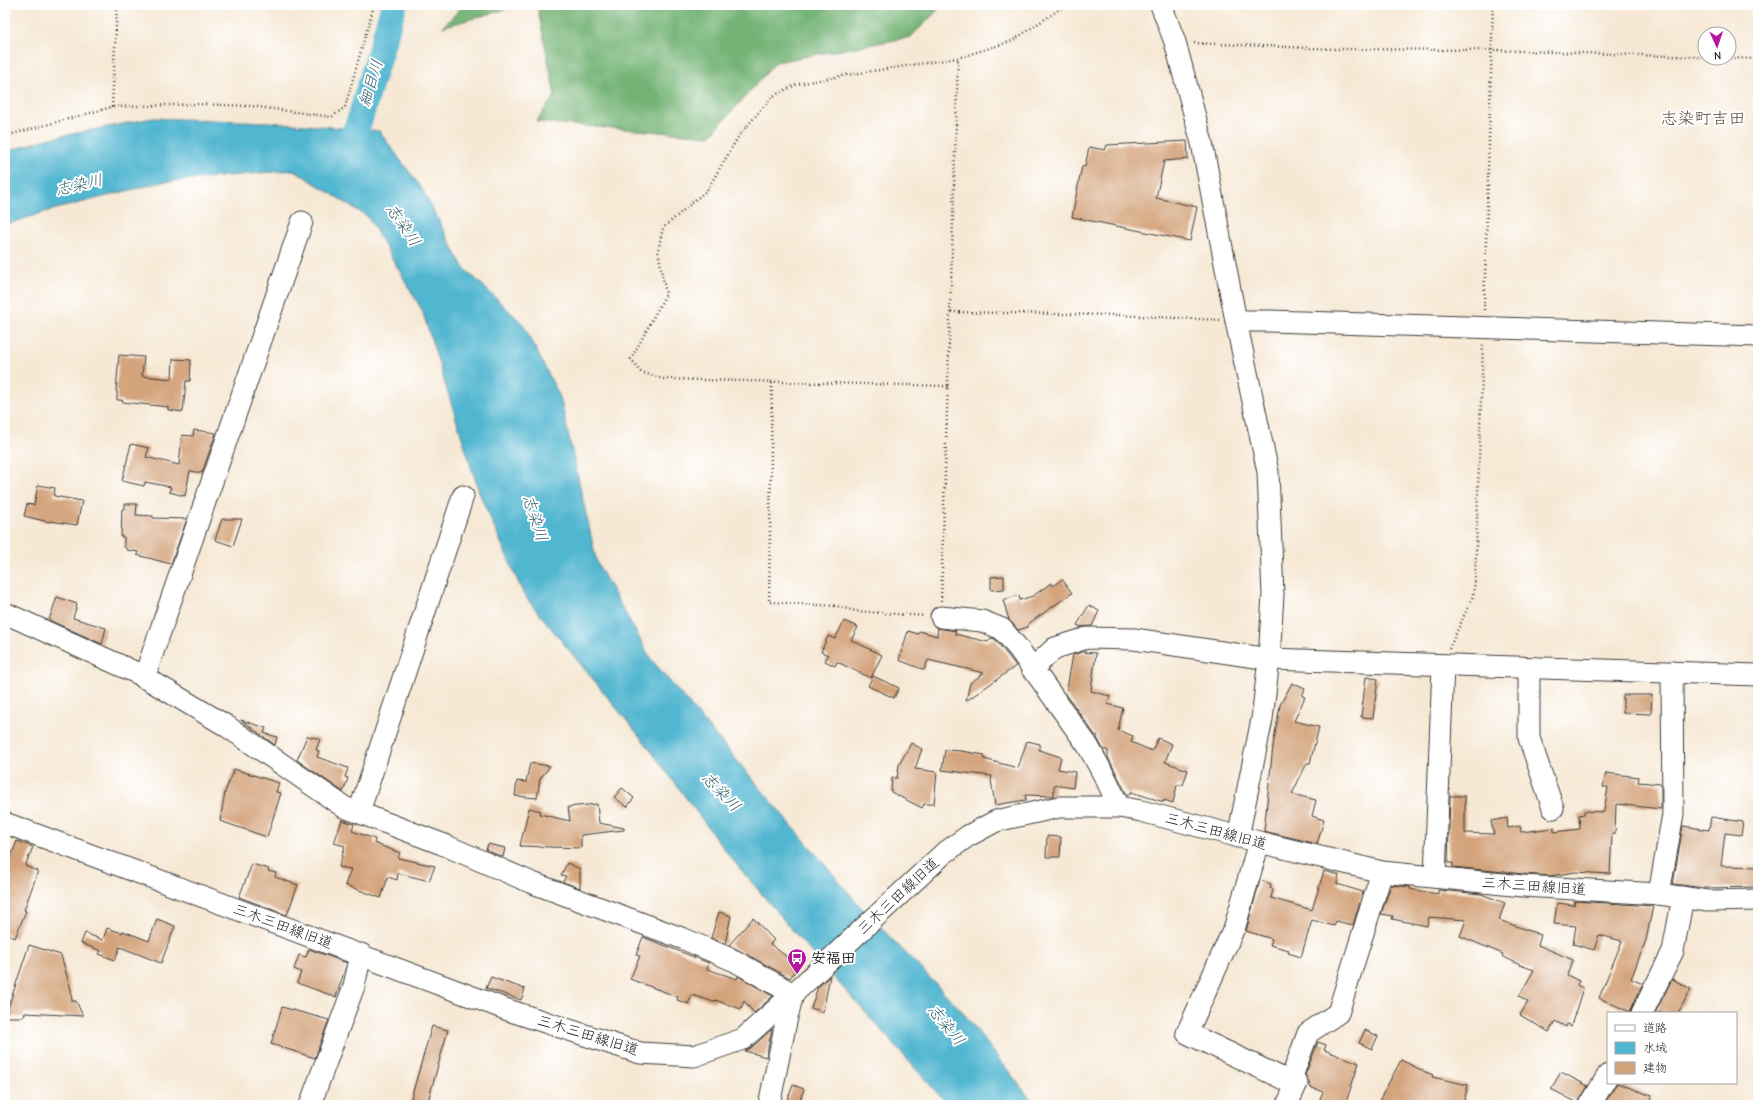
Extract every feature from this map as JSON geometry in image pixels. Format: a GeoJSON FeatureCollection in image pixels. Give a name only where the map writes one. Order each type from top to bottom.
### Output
{"type":"FeatureCollection","features":[{"type":"Feature","properties":{"kind":"street"},"geometry":{"type":"LineString","coordinates":[[1161,5],[1175,42],[1202,143],[1236,321],[1268,472],[1273,595],[1269,659],[1262,720],[1238,837]]}},
{"type":"Feature","properties":{"kind":"street"},"geometry":{"type":"LineString","coordinates":[[144,678],[302,222]]}},
{"type":"Feature","properties":{"kind":"street"},"geometry":{"type":"LineString","coordinates":[[1236,321],[1758,336]]}},
{"type":"Feature","properties":{"kind":"street"},"geometry":{"type":"LineString","coordinates":[[359,812],[463,496]]}},
{"type":"Feature","properties":{"kind":"street"},"geometry":{"type":"LineString","coordinates":[[5,613],[74,643],[144,678],[225,725],[344,807],[442,844],[530,882],[684,939],[735,961],[793,994],[787,1016],[770,1105]]}},
{"type":"Feature","properties":{"kind":"street"},"geometry":{"type":"LineString","coordinates":[[941,617],[982,622],[1002,629],[1018,648],[1032,670],[1088,746],[1119,807]]}},
{"type":"Feature","properties":{"kind":"street"},"geometry":{"type":"LineString","coordinates":[[1032,670],[1056,648],[1087,638],[1134,639],[1269,659],[1758,675]]}},
{"type":"Feature","properties":{"kind":"street"},"geometry":{"type":"LineString","coordinates":[[1435,877],[1443,665]]}},
{"type":"Feature","properties":{"kind":"street"},"geometry":{"type":"LineString","coordinates":[[1529,668],[1529,738],[1553,808]]}},
{"type":"Feature","properties":{"kind":"street"},"geometry":{"type":"LineString","coordinates":[[1659,894],[1673,814],[1672,672]]}},
{"type":"Feature","properties":{"kind":"street","name":"三木三田線旧道"},"geometry":{"type":"LineString","coordinates":[[5,823],[361,954],[508,1010],[640,1053],[694,1056],[743,1039],[943,854],[968,836],[996,821],[1059,807],[1119,807],[1141,811],[1238,837],[1382,872],[1523,886],[1659,894],[1708,901],[1758,900]]}},
{"type":"Feature","properties":{"kind":"street"},"geometry":{"type":"LineString","coordinates":[[1259,842],[1235,926],[1188,1033],[1290,1082],[1297,1083],[1287,1105]]}},
{"type":"Feature","properties":{"kind":"street"},"geometry":{"type":"LineString","coordinates":[[1290,1082],[1308,1033],[1338,1013],[1382,872]]}},
{"type":"Feature","properties":{"kind":"street"},"geometry":{"type":"LineString","coordinates":[[1643,1012],[1673,952],[1683,897]]}},
{"type":"Feature","properties":{"kind":"street"},"geometry":{"type":"LineString","coordinates":[[310,1105],[354,986],[361,954]]}},
{"type":"Feature","properties":{"kind":"street"},"geometry":{"type":"LineString","coordinates":[[1590,1105],[1607,1077]]}},
{"type":"Feature","properties":{"kind":"path"},"geometry":{"type":"LineString","coordinates":[[112,107],[117,5]]}},
{"type":"Feature","properties":{"kind":"path"},"geometry":{"type":"LineString","coordinates":[[5,136],[112,107],[196,104],[251,106],[332,117],[345,107],[374,5]]}},
{"type":"Feature","properties":{"kind":"path"},"geometry":{"type":"LineString","coordinates":[[948,386],[772,383],[663,379],[641,372],[631,359],[666,294],[658,251],[663,228],[707,190],[740,134],[773,96],[798,84],[958,58],[1012,41],[1066,5]]}},
{"type":"Feature","properties":{"kind":"path"},"geometry":{"type":"LineString","coordinates":[[1443,665],[1473,596],[1475,573],[1493,50],[1493,5]]}},
{"type":"Feature","properties":{"kind":"path"},"geometry":{"type":"LineString","coordinates":[[1175,42],[1326,49],[1493,50],[1579,55],[1758,59]]}},
{"type":"Feature","properties":{"kind":"path"},"geometry":{"type":"LineString","coordinates":[[772,383],[769,602],[836,606],[855,611],[941,617],[958,58]]}},
{"type":"Feature","properties":{"kind":"path"},"geometry":{"type":"LineString","coordinates":[[951,312],[1117,316],[1236,321]]}},
{"type":"Feature","properties":{"kind":"green space"},"geometry":{"type":"Polygon","coordinates":[[[464,5],[522,5],[442,27],[464,5]]]}},
{"type":"Feature","properties":{"kind":"green space"},"geometry":{"type":"Polygon","coordinates":[[[537,5],[943,5],[911,37],[776,62],[710,136],[536,122],[555,95],[537,5]]]}},
{"type":"Feature","properties":{"kind":"water","name":"志染川"},"geometry":{"type":"Polygon","coordinates":[[[153,118],[269,122],[379,131],[422,189],[463,267],[523,324],[560,397],[597,563],[651,659],[859,905],[961,1010],[1035,1105],[948,1105],[805,945],[731,858],[645,743],[524,595],[480,495],[422,310],[368,217],[294,170],[162,182],[48,211],[5,225],[5,152],[47,139],[153,118]]]}},
{"type":"Feature","properties":{"kind":"building"},"geometry":{"type":"Polygon","coordinates":[[[1187,141],[1188,159],[1164,161],[1156,198],[1197,207],[1190,241],[1072,217],[1082,166],[1085,167],[1089,147],[1105,150],[1107,145],[1187,141]]]}},
{"type":"Feature","properties":{"kind":"building"},"geometry":{"type":"Polygon","coordinates":[[[119,355],[144,357],[142,376],[172,379],[173,359],[191,360],[190,381],[186,381],[183,412],[168,410],[168,407],[122,402],[122,400],[117,400],[116,391],[119,355]]]}},
{"type":"Feature","properties":{"kind":"building"},"geometry":{"type":"Polygon","coordinates":[[[194,430],[216,433],[202,473],[190,471],[185,496],[169,492],[171,487],[145,482],[144,486],[122,481],[131,444],[149,448],[146,457],[179,465],[182,435],[193,436],[194,430]]]}},
{"type":"Feature","properties":{"kind":"building"},"geometry":{"type":"Polygon","coordinates":[[[38,485],[55,488],[54,496],[82,501],[77,525],[49,522],[24,516],[27,504],[34,505],[38,485]]]}},
{"type":"Feature","properties":{"kind":"building"},"geometry":{"type":"Polygon","coordinates":[[[125,504],[137,504],[136,515],[153,516],[153,518],[187,519],[171,564],[137,555],[138,552],[127,550],[124,546],[124,537],[121,537],[122,509],[125,509],[125,504]]]}},
{"type":"Feature","properties":{"kind":"building"},"geometry":{"type":"Polygon","coordinates":[[[222,519],[242,519],[233,546],[215,540],[222,519]]]}},
{"type":"Feature","properties":{"kind":"building"},"geometry":{"type":"Polygon","coordinates":[[[1004,576],[1004,589],[991,590],[991,577],[1004,576]]]}},
{"type":"Feature","properties":{"kind":"building"},"geometry":{"type":"Polygon","coordinates":[[[1062,579],[1072,593],[1028,624],[1028,627],[1018,630],[1009,620],[1003,600],[1019,595],[1020,600],[1033,596],[1051,583],[1053,586],[1062,579]]]}},
{"type":"Feature","properties":{"kind":"building"},"geometry":{"type":"Polygon","coordinates":[[[57,597],[77,604],[73,618],[106,628],[102,644],[49,620],[57,597]]]}},
{"type":"Feature","properties":{"kind":"building"},"geometry":{"type":"Polygon","coordinates":[[[1089,605],[1099,611],[1092,626],[1081,627],[1077,625],[1089,605]]]}},
{"type":"Feature","properties":{"kind":"building"},"geometry":{"type":"Polygon","coordinates":[[[844,621],[858,627],[851,640],[882,655],[871,678],[837,662],[835,666],[825,661],[828,655],[821,652],[828,636],[835,639],[844,621]]]}},
{"type":"Feature","properties":{"kind":"building"},"geometry":{"type":"Polygon","coordinates":[[[938,628],[956,631],[955,634],[988,642],[992,638],[995,639],[1016,666],[966,701],[970,683],[984,673],[928,660],[924,670],[899,660],[908,631],[918,634],[919,631],[937,636],[938,628]]]}},
{"type":"Feature","properties":{"kind":"building"},"geometry":{"type":"Polygon","coordinates":[[[1082,652],[1096,653],[1091,691],[1110,696],[1107,704],[1123,708],[1118,730],[1133,736],[1131,742],[1152,751],[1158,738],[1172,744],[1165,762],[1188,770],[1183,785],[1177,785],[1173,803],[1164,800],[1164,802],[1131,792],[1128,796],[1127,795],[1108,757],[1108,751],[1103,749],[1097,738],[1098,736],[1095,735],[1066,694],[1073,655],[1082,652]]]}},
{"type":"Feature","properties":{"kind":"building"},"geometry":{"type":"Polygon","coordinates":[[[873,676],[899,688],[894,698],[868,686],[873,676]]]}},
{"type":"Feature","properties":{"kind":"building"},"geometry":{"type":"Polygon","coordinates":[[[1366,677],[1378,679],[1373,718],[1361,717],[1366,677]]]}},
{"type":"Feature","properties":{"kind":"building"},"geometry":{"type":"Polygon","coordinates":[[[1292,683],[1305,689],[1302,696],[1305,697],[1294,721],[1319,727],[1310,763],[1307,763],[1292,794],[1316,800],[1312,816],[1324,820],[1317,844],[1264,831],[1273,746],[1280,705],[1292,683]]]}},
{"type":"Feature","properties":{"kind":"building"},"geometry":{"type":"Polygon","coordinates":[[[1623,695],[1652,695],[1651,714],[1623,713],[1623,695]]]}},
{"type":"Feature","properties":{"kind":"building"},"geometry":{"type":"Polygon","coordinates":[[[241,720],[266,728],[264,733],[277,737],[275,745],[241,720]]]}},
{"type":"Feature","properties":{"kind":"building"},"geometry":{"type":"Polygon","coordinates":[[[307,736],[320,739],[316,750],[319,751],[317,757],[348,768],[345,777],[348,778],[343,792],[297,760],[307,736]]]}},
{"type":"Feature","properties":{"kind":"building"},"geometry":{"type":"Polygon","coordinates":[[[1027,741],[1040,744],[1039,750],[1061,757],[1058,769],[1075,772],[1073,788],[1054,785],[1054,796],[1025,795],[1026,800],[995,805],[991,780],[992,776],[942,770],[945,750],[985,755],[984,759],[1018,768],[1027,741]]]}},
{"type":"Feature","properties":{"kind":"building"},"geometry":{"type":"Polygon","coordinates":[[[911,743],[922,749],[915,769],[937,772],[934,804],[924,804],[922,808],[891,792],[892,778],[897,778],[899,765],[911,743]]]}},
{"type":"Feature","properties":{"kind":"building"},"geometry":{"type":"Polygon","coordinates":[[[530,763],[550,766],[540,779],[537,798],[515,796],[517,781],[526,782],[530,763]]]}},
{"type":"Feature","properties":{"kind":"building"},"geometry":{"type":"Polygon","coordinates":[[[234,769],[279,783],[276,792],[281,793],[267,837],[220,821],[225,792],[234,769]]]}},
{"type":"Feature","properties":{"kind":"building"},"geometry":{"type":"Polygon","coordinates":[[[1606,773],[1639,777],[1638,782],[1661,784],[1661,809],[1616,804],[1615,834],[1612,834],[1610,874],[1576,872],[1550,876],[1453,867],[1453,863],[1448,863],[1450,796],[1465,796],[1465,833],[1494,834],[1491,821],[1507,818],[1508,828],[1520,826],[1521,832],[1554,828],[1554,832],[1580,829],[1579,815],[1584,814],[1584,811],[1604,812],[1608,787],[1603,787],[1606,773]]]}},
{"type":"Feature","properties":{"kind":"building"},"geometry":{"type":"Polygon","coordinates":[[[622,788],[634,798],[627,807],[614,797],[622,788]]]}},
{"type":"Feature","properties":{"kind":"building"},"geometry":{"type":"Polygon","coordinates":[[[597,804],[599,823],[624,828],[624,830],[581,835],[581,848],[520,846],[529,808],[541,811],[540,814],[570,821],[568,807],[597,804]]]}},
{"type":"Feature","properties":{"kind":"building"},"geometry":{"type":"Polygon","coordinates":[[[1711,817],[1743,822],[1741,835],[1725,833],[1721,866],[1758,867],[1758,887],[1704,888],[1673,884],[1683,826],[1709,830],[1711,817]]]}},
{"type":"Feature","properties":{"kind":"building"},"geometry":{"type":"Polygon","coordinates":[[[342,820],[354,824],[352,831],[375,839],[374,843],[400,853],[398,858],[435,866],[429,881],[398,873],[397,880],[388,877],[381,898],[345,885],[351,869],[339,867],[345,846],[334,843],[342,820]]]}},
{"type":"Feature","properties":{"kind":"building"},"geometry":{"type":"Polygon","coordinates":[[[1047,836],[1061,837],[1060,857],[1046,857],[1047,836]]]}},
{"type":"Feature","properties":{"kind":"building"},"geometry":{"type":"Polygon","coordinates":[[[17,841],[33,847],[25,866],[38,871],[24,910],[26,911],[15,938],[5,933],[5,872],[17,841]]]}},
{"type":"Feature","properties":{"kind":"building"},"geometry":{"type":"Polygon","coordinates":[[[488,844],[505,848],[503,857],[486,850],[488,844]]]}},
{"type":"Feature","properties":{"kind":"building"},"geometry":{"type":"Polygon","coordinates":[[[567,863],[580,869],[580,888],[563,882],[566,876],[561,875],[567,863]]]}},
{"type":"Feature","properties":{"kind":"building"},"geometry":{"type":"Polygon","coordinates":[[[252,864],[269,869],[268,871],[276,873],[275,877],[298,885],[287,915],[239,897],[252,864]]]}},
{"type":"Feature","properties":{"kind":"building"},"geometry":{"type":"Polygon","coordinates":[[[1324,871],[1339,875],[1337,884],[1363,892],[1353,925],[1336,921],[1334,926],[1312,920],[1301,957],[1288,953],[1289,950],[1270,945],[1272,939],[1246,931],[1260,880],[1271,884],[1270,888],[1273,889],[1271,898],[1312,910],[1324,871]]]}},
{"type":"Feature","properties":{"kind":"building"},"geometry":{"type":"Polygon","coordinates":[[[1391,885],[1410,887],[1410,889],[1438,894],[1438,890],[1481,894],[1505,903],[1499,920],[1541,935],[1538,945],[1573,960],[1567,975],[1579,981],[1577,985],[1583,988],[1571,1026],[1567,1024],[1566,1027],[1555,1021],[1549,1032],[1520,1015],[1528,1002],[1519,996],[1534,970],[1502,956],[1503,954],[1460,936],[1466,920],[1429,917],[1427,926],[1392,919],[1393,916],[1381,914],[1391,885]]]}},
{"type":"Feature","properties":{"kind":"building"},"geometry":{"type":"Polygon","coordinates":[[[1575,901],[1653,906],[1646,940],[1631,979],[1643,984],[1630,1012],[1599,998],[1622,941],[1599,935],[1594,950],[1573,944],[1576,926],[1554,924],[1557,903],[1574,905],[1575,901]]]}},
{"type":"Feature","properties":{"kind":"building"},"geometry":{"type":"Polygon","coordinates":[[[719,912],[731,916],[725,944],[711,938],[719,912]]]}},
{"type":"Feature","properties":{"kind":"building"},"geometry":{"type":"Polygon","coordinates":[[[753,918],[774,940],[770,944],[799,966],[790,978],[729,945],[753,918]]]}},
{"type":"Feature","properties":{"kind":"building"},"geometry":{"type":"Polygon","coordinates":[[[157,919],[175,926],[161,963],[120,947],[115,960],[99,954],[101,951],[81,943],[85,933],[103,940],[107,928],[122,933],[123,931],[149,941],[157,919]]]}},
{"type":"Feature","properties":{"kind":"building"},"geometry":{"type":"Polygon","coordinates":[[[643,937],[709,963],[707,969],[737,979],[738,976],[773,996],[754,1013],[744,1001],[741,1009],[715,1000],[714,1002],[692,995],[688,1004],[677,1000],[678,997],[630,979],[640,956],[636,955],[643,937]]]}},
{"type":"Feature","properties":{"kind":"building"},"geometry":{"type":"Polygon","coordinates":[[[29,945],[61,955],[71,990],[72,1001],[76,1001],[83,1016],[25,1013],[23,1017],[5,1017],[29,945]]]}},
{"type":"Feature","properties":{"kind":"building"},"geometry":{"type":"Polygon","coordinates":[[[309,949],[347,963],[336,997],[297,983],[301,972],[294,969],[299,955],[306,957],[309,949]]]}},
{"type":"Feature","properties":{"kind":"building"},"geometry":{"type":"Polygon","coordinates":[[[830,976],[823,1012],[811,1008],[818,987],[830,976]]]}},
{"type":"Feature","properties":{"kind":"building"},"geometry":{"type":"Polygon","coordinates":[[[491,977],[525,989],[521,1000],[486,988],[491,977]]]}},
{"type":"Feature","properties":{"kind":"building"},"geometry":{"type":"Polygon","coordinates":[[[1672,979],[1691,989],[1679,1012],[1656,1012],[1672,979]]]}},
{"type":"Feature","properties":{"kind":"building"},"geometry":{"type":"Polygon","coordinates":[[[282,1007],[329,1020],[315,1058],[271,1044],[282,1007]]]}},
{"type":"Feature","properties":{"kind":"building"},"geometry":{"type":"Polygon","coordinates":[[[432,1026],[448,1030],[427,1105],[409,1105],[432,1026]]]}},
{"type":"Feature","properties":{"kind":"building"},"geometry":{"type":"Polygon","coordinates":[[[772,1029],[766,1057],[745,1051],[751,1048],[772,1029]]]}},
{"type":"Feature","properties":{"kind":"building"},"geometry":{"type":"Polygon","coordinates":[[[1365,1030],[1378,1036],[1372,1049],[1359,1043],[1365,1030]]]}},
{"type":"Feature","properties":{"kind":"building"},"geometry":{"type":"Polygon","coordinates":[[[1318,1042],[1326,1045],[1324,1050],[1359,1063],[1345,1105],[1317,1105],[1323,1092],[1310,1087],[1305,1075],[1318,1042]]]}},
{"type":"Feature","properties":{"kind":"building"},"geometry":{"type":"Polygon","coordinates":[[[1401,1060],[1433,1075],[1432,1077],[1468,1085],[1463,1105],[1377,1105],[1401,1060]]]}},
{"type":"Feature","properties":{"kind":"building"},"geometry":{"type":"Polygon","coordinates":[[[1561,1072],[1588,1086],[1578,1103],[1551,1089],[1561,1072]]]}},
{"type":"Feature","properties":{"kind":"building"},"geometry":{"type":"Polygon","coordinates":[[[1616,1084],[1652,1096],[1648,1105],[1604,1105],[1616,1084]]]}},
{"type":"Feature","properties":{"kind":"building"},"geometry":{"type":"Polygon","coordinates":[[[793,1085],[804,1089],[798,1105],[787,1101],[793,1085]]]}},
{"type":"Feature","properties":{"kind":"waterway","name":"細目川"},"geometry":{"type":"LineString","coordinates":[[343,159],[359,122],[394,5]]}},
{"type":"Feature","properties":{"kind":"place","name":"安福田"},"geometry":{"type":"Point","coordinates":[797,975]}},
{"type":"Feature","properties":{"kind":"district","name":"志染町吉田"},"geometry":{"type":"Point","coordinates":[1703,118]}}]}
